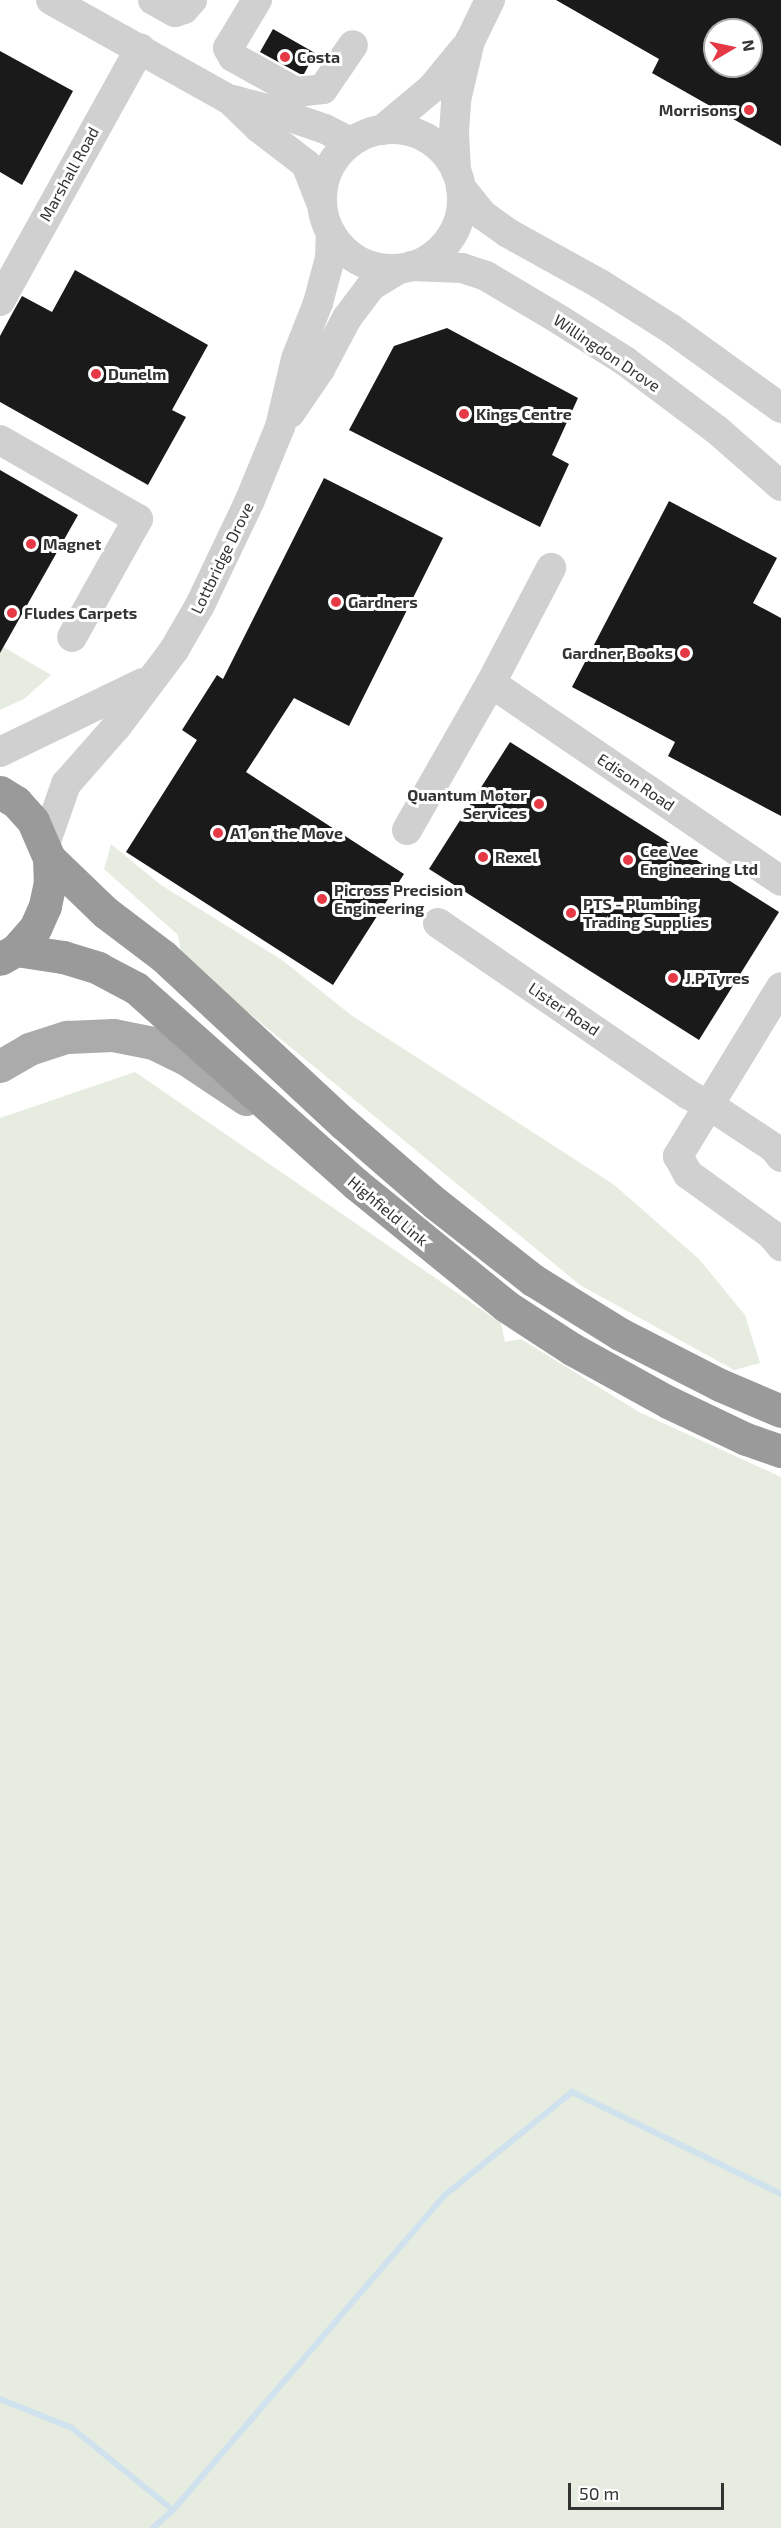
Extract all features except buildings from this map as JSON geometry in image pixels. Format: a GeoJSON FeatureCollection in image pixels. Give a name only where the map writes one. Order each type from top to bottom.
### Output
{"type":"FeatureCollection","features":[{"type":"Feature","properties":{"kind":"highway"},"geometry":{"type":"LineString","coordinates":[[0,792],[16,802],[33,821],[47,851],[105,912],[163,956],[369,1146],[435,1203],[533,1280],[620,1334],[720,1385],[781,1411]]}},
{"type":"Feature","properties":{"kind":"highway"},"geometry":{"type":"LineString","coordinates":[[5,958],[35,928],[45,906],[50,882],[47,851]]}},
{"type":"Feature","properties":{"kind":"highway","name":"Highfield Link"},"geometry":{"type":"LineString","coordinates":[[5,958],[63,957],[90,965],[136,988],[291,1127],[434,1250],[506,1306],[572,1349],[668,1402],[746,1439],[781,1451]]}},
{"type":"Feature","properties":{"kind":"main road"},"geometry":{"type":"LineString","coordinates":[[0,1066],[29,1049],[67,1037],[113,1035],[153,1043],[186,1059],[291,1127]]}},
{"type":"Feature","properties":{"kind":"street"},"geometry":{"type":"LineString","coordinates":[[51,0],[88,9],[140,48],[230,100],[259,128],[306,164],[327,221],[344,249],[360,261],[379,268],[405,268],[429,258],[450,236],[461,208],[456,100],[470,41],[490,0]]}},
{"type":"Feature","properties":{"kind":"street"},"geometry":{"type":"LineString","coordinates":[[153,0],[175,12],[184,9],[192,0]]}},
{"type":"Feature","properties":{"kind":"street"},"geometry":{"type":"LineString","coordinates":[[257,0],[228,48],[233,57],[296,93],[323,89],[353,45]]}},
{"type":"Feature","properties":{"kind":"street"},"geometry":{"type":"LineString","coordinates":[[382,130],[432,88],[470,41]]}},
{"type":"Feature","properties":{"kind":"street","name":"Marshall Road"},"geometry":{"type":"LineString","coordinates":[[0,301],[7,270],[53,225],[93,152],[140,48]]}},
{"type":"Feature","properties":{"kind":"street"},"geometry":{"type":"LineString","coordinates":[[230,100],[267,109],[325,129],[351,142]]}},
{"type":"Feature","properties":{"kind":"street"},"geometry":{"type":"LineString","coordinates":[[327,221],[323,189],[328,171],[337,155],[351,142],[366,134],[382,130],[405,130],[426,138],[444,152],[483,215],[507,233],[600,284],[732,370],[781,408]]}},
{"type":"Feature","properties":{"kind":"street","name":"Lottbridge Drove"},"geometry":{"type":"LineString","coordinates":[[47,851],[66,784],[117,726],[174,650],[200,606],[250,500],[280,427],[296,359],[318,303],[330,258],[327,221]]}},
{"type":"Feature","properties":{"kind":"street","name":"Lottbridge Drove"},"geometry":{"type":"LineString","coordinates":[[280,427],[320,369],[347,318],[371,286],[405,268]]}},
{"type":"Feature","properties":{"kind":"street","name":"Willingdon Drove"},"geometry":{"type":"LineString","coordinates":[[405,268],[462,268],[486,276],[635,368],[717,430],[781,486]]}},
{"type":"Feature","properties":{"kind":"street"},"geometry":{"type":"LineString","coordinates":[[732,370],[781,382]]}},
{"type":"Feature","properties":{"kind":"street"},"geometry":{"type":"LineString","coordinates":[[0,440],[138,519],[72,637]]}},
{"type":"Feature","properties":{"kind":"street"},"geometry":{"type":"LineString","coordinates":[[407,831],[491,683],[551,568]]}},
{"type":"Feature","properties":{"kind":"street","name":"Lottbridge Drove"},"geometry":{"type":"LineString","coordinates":[[0,752],[150,680]]}},
{"type":"Feature","properties":{"kind":"street","name":"Edison Road"},"geometry":{"type":"LineString","coordinates":[[491,683],[781,881]]}},
{"type":"Feature","properties":{"kind":"street","name":"Lister Road"},"geometry":{"type":"LineString","coordinates":[[438,923],[699,1100],[779,1151]]}},
{"type":"Feature","properties":{"kind":"street"},"geometry":{"type":"LineString","coordinates":[[778,1239],[688,1174],[678,1156],[699,1100],[781,987]]}},
{"type":"Feature","properties":{"kind":"shaded area"},"geometry":{"type":"Polygon","coordinates":[[[0,645],[51,675],[24,699],[0,710],[0,645]]]}},
{"type":"Feature","properties":{"kind":"shaded area"},"geometry":{"type":"Polygon","coordinates":[[[111,844],[161,885],[282,960],[351,1015],[613,1184],[699,1259],[745,1315],[760,1363],[734,1370],[580,1285],[182,958],[178,935],[104,869],[111,844]]]}},
{"type":"Feature","properties":{"kind":"shaded area"},"geometry":{"type":"Polygon","coordinates":[[[135,1072],[501,1323],[505,1342],[521,1339],[639,1412],[781,1477],[781,2528],[0,2528],[0,1118],[135,1072]]]}},
{"type":"Feature","properties":{"kind":"waterway"},"geometry":{"type":"LineString","coordinates":[[153,2528],[173,2510],[445,2195],[572,2092],[781,2194]]}},
{"type":"Feature","properties":{"kind":"waterway"},"geometry":{"type":"LineString","coordinates":[[0,2399],[72,2428],[173,2510]]}},
{"type":"Feature","properties":{"kind":"place","name":"Costa"},"geometry":{"type":"Point","coordinates":[285,57]}},
{"type":"Feature","properties":{"kind":"place","name":"Morrisons"},"geometry":{"type":"Point","coordinates":[749,110]}},
{"type":"Feature","properties":{"kind":"place","name":"Dunelm"},"geometry":{"type":"Point","coordinates":[96,374]}},
{"type":"Feature","properties":{"kind":"place","name":"Kings Centre"},"geometry":{"type":"Point","coordinates":[464,414]}},
{"type":"Feature","properties":{"kind":"place","name":"Magnet"},"geometry":{"type":"Point","coordinates":[31,544]}},
{"type":"Feature","properties":{"kind":"place","name":"Gardners"},"geometry":{"type":"Point","coordinates":[336,602]}},
{"type":"Feature","properties":{"kind":"place","name":"Fludes Carpets"},"geometry":{"type":"Point","coordinates":[12,613]}},
{"type":"Feature","properties":{"kind":"place","name":"Gardner Books"},"geometry":{"type":"Point","coordinates":[685,653]}},
{"type":"Feature","properties":{"kind":"place","name":"Quantum Motor Services"},"geometry":{"type":"Point","coordinates":[539,804]}},
{"type":"Feature","properties":{"kind":"place","name":"A1 on the Move"},"geometry":{"type":"Point","coordinates":[218,833]}},
{"type":"Feature","properties":{"kind":"place","name":"Rexel"},"geometry":{"type":"Point","coordinates":[483,857]}},
{"type":"Feature","properties":{"kind":"place","name":"Cee Vee Engineering Ltd"},"geometry":{"type":"Point","coordinates":[628,860]}},
{"type":"Feature","properties":{"kind":"place","name":"Picross Precision Engineering"},"geometry":{"type":"Point","coordinates":[322,899]}},
{"type":"Feature","properties":{"kind":"place","name":"PTS - Plumbing Trading Supplies"},"geometry":{"type":"Point","coordinates":[571,913]}},
{"type":"Feature","properties":{"kind":"place","name":"J.P Tyres"},"geometry":{"type":"Point","coordinates":[673,978]}}]}
